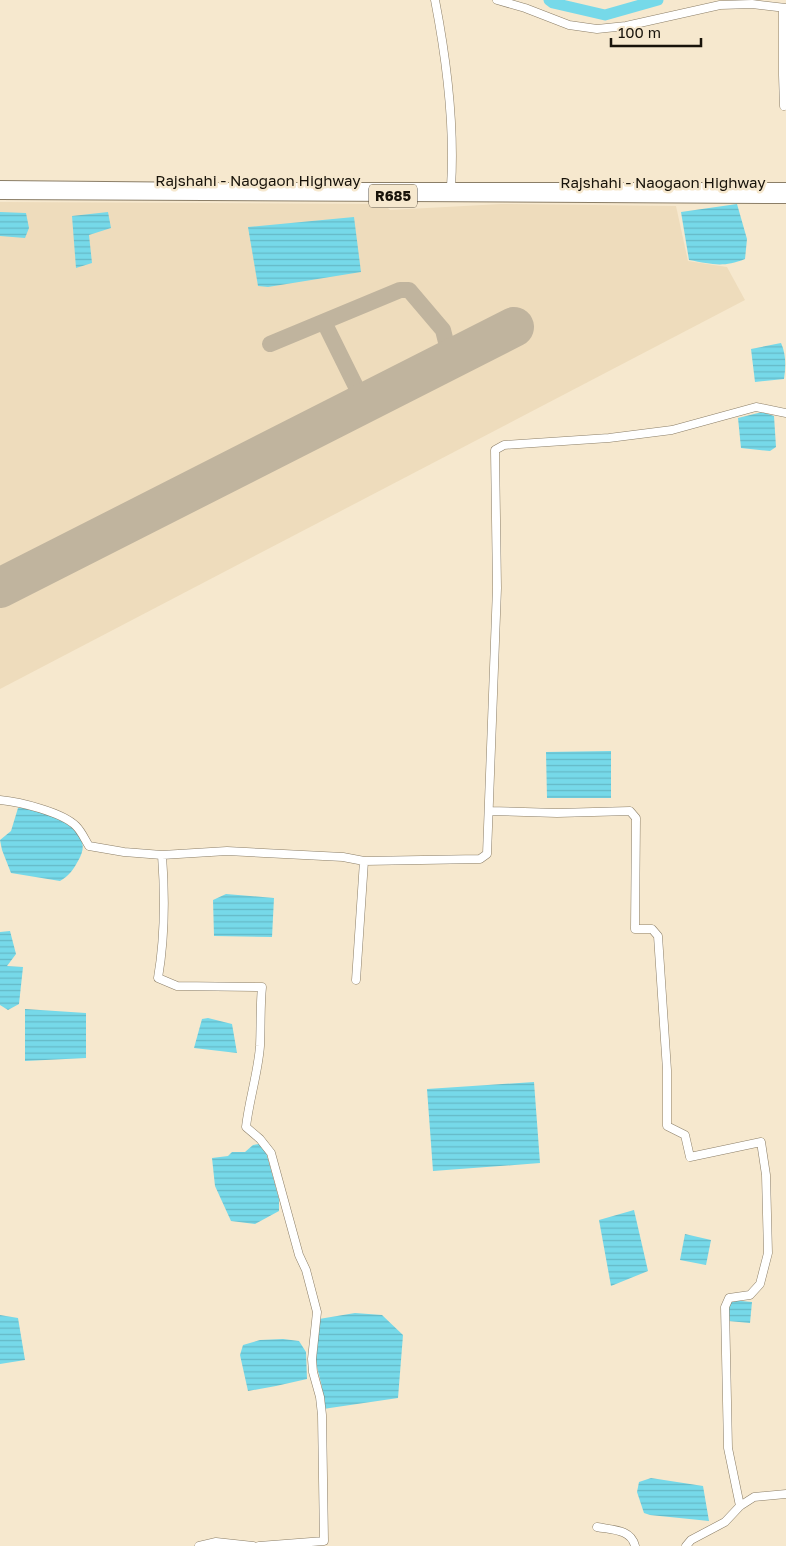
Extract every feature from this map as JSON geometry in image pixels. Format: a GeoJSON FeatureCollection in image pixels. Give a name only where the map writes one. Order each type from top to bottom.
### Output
{"type":"FeatureCollection","features":[{"type":"Feature","properties":{"kind":"main road","name":"Rajshahi - Naogaon Highway"},"geometry":{"type":"LineString","coordinates":[[0,186],[211,188],[451,187],[471,192],[644,199],[786,198]]}},
{"type":"Feature","properties":{"kind":"main road","name":"Rajshahi - Naogaon Highway"},"geometry":{"type":"LineString","coordinates":[[0,194],[211,196],[786,188]]}},
{"type":"Feature","properties":{"kind":"street"},"geometry":{"type":"LineString","coordinates":[[435,0],[449,90],[453,154],[451,187]]}},
{"type":"Feature","properties":{"kind":"street"},"geometry":{"type":"LineString","coordinates":[[497,0],[569,24],[597,29],[626,26],[720,5],[752,4],[785,8],[782,75],[784,106]]}},
{"type":"Feature","properties":{"kind":"street"},"geometry":{"type":"LineString","coordinates":[[0,800],[26,803],[63,818],[76,826],[89,846],[124,852],[162,855],[236,851],[343,857],[364,861],[480,859],[487,854],[489,811],[497,588],[495,450],[504,445],[609,438],[672,430],[756,407],[786,413]]}},
{"type":"Feature","properties":{"kind":"street"},"geometry":{"type":"LineString","coordinates":[[489,811],[557,813],[630,811],[636,818],[635,929],[652,929],[658,936],[667,1070],[667,1126],[686,1135],[690,1157],[761,1142],[766,1175],[768,1254],[760,1284],[750,1295],[729,1298],[724,1307],[728,1448],[740,1506]]}},
{"type":"Feature","properties":{"kind":"street"},"geometry":{"type":"LineString","coordinates":[[162,855],[164,886],[161,962],[158,978],[177,986],[262,987],[260,1046],[256,1075],[248,1106],[246,1127],[260,1139],[271,1153],[306,1270],[316,1312],[312,1365],[322,1415],[324,1541],[259,1546]]}},
{"type":"Feature","properties":{"kind":"street"},"geometry":{"type":"LineString","coordinates":[[356,980],[364,861]]}},
{"type":"Feature","properties":{"kind":"street"},"geometry":{"type":"LineString","coordinates":[[686,1546],[691,1540],[725,1522],[740,1506],[754,1497],[786,1494]]}},
{"type":"Feature","properties":{"kind":"street"},"geometry":{"type":"LineString","coordinates":[[597,1527],[622,1531],[630,1536],[635,1546]]}},
{"type":"Feature","properties":{"kind":"street"},"geometry":{"type":"LineString","coordinates":[[199,1546],[216,1542],[253,1546]]}},
{"type":"Feature","properties":{"kind":"shaded area"},"geometry":{"type":"Polygon","coordinates":[[[0,202],[384,204],[390,210],[501,204],[676,206],[688,261],[727,267],[745,300],[0,689],[0,202]]]}},
{"type":"Feature","properties":{"kind":"water"},"geometry":{"type":"Polygon","coordinates":[[[737,204],[747,239],[745,259],[730,264],[711,264],[689,260],[681,212],[737,204]]]}},
{"type":"Feature","properties":{"kind":"water"},"geometry":{"type":"Polygon","coordinates":[[[0,212],[26,213],[29,228],[25,238],[0,236],[0,212]]]}},
{"type":"Feature","properties":{"kind":"water"},"geometry":{"type":"Polygon","coordinates":[[[108,212],[111,228],[89,235],[92,263],[76,268],[72,216],[108,212]]]}},
{"type":"Feature","properties":{"kind":"water"},"geometry":{"type":"Polygon","coordinates":[[[354,217],[361,272],[268,287],[258,286],[248,227],[354,217]]]}},
{"type":"Feature","properties":{"kind":"water"},"geometry":{"type":"Polygon","coordinates":[[[781,343],[785,360],[784,379],[755,382],[751,349],[781,343]]]}},
{"type":"Feature","properties":{"kind":"water"},"geometry":{"type":"Polygon","coordinates":[[[762,412],[774,416],[776,447],[770,451],[741,448],[738,418],[762,412]]]}},
{"type":"Feature","properties":{"kind":"water"},"geometry":{"type":"Polygon","coordinates":[[[611,751],[611,798],[547,798],[546,752],[611,751]]]}},
{"type":"Feature","properties":{"kind":"water"},"geometry":{"type":"Polygon","coordinates":[[[29,806],[69,825],[82,840],[82,850],[78,861],[66,877],[60,881],[11,873],[0,840],[11,831],[18,808],[29,806]]]}},
{"type":"Feature","properties":{"kind":"water"},"geometry":{"type":"Polygon","coordinates":[[[226,894],[274,898],[272,937],[214,936],[213,900],[226,894]]]}},
{"type":"Feature","properties":{"kind":"water"},"geometry":{"type":"Polygon","coordinates":[[[10,931],[16,954],[7,966],[23,967],[19,1004],[8,1010],[0,1005],[0,932],[10,931]]]}},
{"type":"Feature","properties":{"kind":"water"},"geometry":{"type":"Polygon","coordinates":[[[25,1009],[86,1013],[86,1058],[25,1061],[25,1009]]]}},
{"type":"Feature","properties":{"kind":"water"},"geometry":{"type":"Polygon","coordinates":[[[208,1018],[232,1024],[237,1053],[194,1048],[202,1019],[208,1018]]]}},
{"type":"Feature","properties":{"kind":"water"},"geometry":{"type":"Polygon","coordinates":[[[534,1082],[540,1163],[433,1171],[427,1089],[534,1082]]]}},
{"type":"Feature","properties":{"kind":"water"},"geometry":{"type":"Polygon","coordinates":[[[259,1144],[266,1152],[279,1199],[279,1211],[255,1224],[231,1221],[215,1186],[212,1158],[228,1156],[232,1152],[245,1152],[253,1145],[259,1144]]]}},
{"type":"Feature","properties":{"kind":"water"},"geometry":{"type":"Polygon","coordinates":[[[634,1210],[648,1271],[611,1286],[599,1220],[634,1210]]]}},
{"type":"Feature","properties":{"kind":"water"},"geometry":{"type":"Polygon","coordinates":[[[685,1234],[711,1240],[706,1265],[680,1260],[685,1234]]]}},
{"type":"Feature","properties":{"kind":"water"},"geometry":{"type":"Polygon","coordinates":[[[730,1300],[752,1302],[750,1323],[728,1321],[730,1300]]]}},
{"type":"Feature","properties":{"kind":"water"},"geometry":{"type":"Polygon","coordinates":[[[355,1313],[382,1315],[403,1335],[398,1398],[323,1409],[322,1387],[315,1359],[319,1319],[355,1313]]]}},
{"type":"Feature","properties":{"kind":"water"},"geometry":{"type":"Polygon","coordinates":[[[0,1315],[18,1318],[25,1360],[0,1364],[0,1315]]]}},
{"type":"Feature","properties":{"kind":"water"},"geometry":{"type":"Polygon","coordinates":[[[283,1339],[299,1341],[306,1352],[307,1379],[248,1391],[240,1355],[243,1345],[260,1340],[283,1339]]]}},
{"type":"Feature","properties":{"kind":"water"},"geometry":{"type":"Polygon","coordinates":[[[651,1478],[703,1486],[709,1521],[644,1513],[637,1492],[639,1482],[651,1478]]]}},
{"type":"Feature","properties":{"kind":"waterway"},"geometry":{"type":"LineString","coordinates":[[549,0],[553,3],[605,15],[658,0]]}},
{"type":"Feature","properties":{"kind":"taxiway"},"geometry":{"type":"LineString","coordinates":[[270,344],[400,290],[409,290],[443,330],[448,350],[446,362]]}},
{"type":"Feature","properties":{"kind":"taxiway"},"geometry":{"type":"LineString","coordinates":[[324,322],[364,403]]}},
{"type":"Feature","properties":{"kind":"runway"},"geometry":{"type":"LineString","coordinates":[[0,588],[514,327]]}}]}
